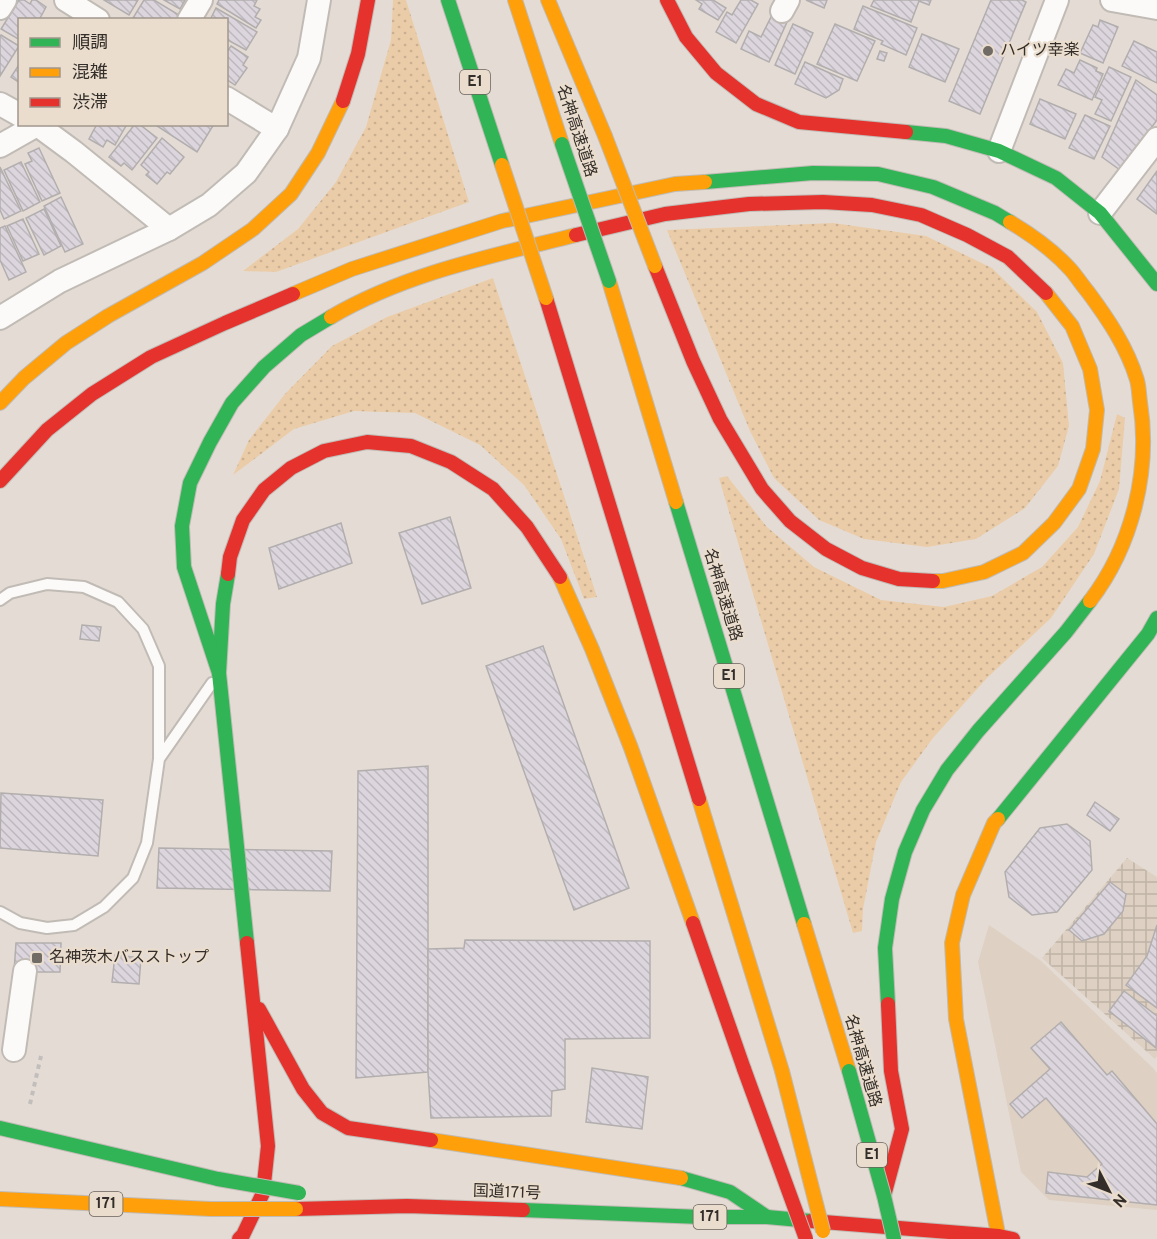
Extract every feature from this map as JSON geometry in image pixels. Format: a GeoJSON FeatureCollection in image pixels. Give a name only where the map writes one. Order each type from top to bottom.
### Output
{"type":"FeatureCollection","features":[{"type":"Feature","properties":{"kind":"main road"},"geometry":{"type":"LineString","coordinates":[[0,403],[24,378],[66,343],[211,257],[253,229],[291,194],[318,153],[342,105],[358,54],[368,0]]}},
{"type":"Feature","properties":{"kind":"main road","name":"E1"},"geometry":{"type":"LineString","coordinates":[[448,0],[546,298],[782,1071],[825,1239]]}},
{"type":"Feature","properties":{"kind":"main road","name":"名神高速道路"},"geometry":{"type":"LineString","coordinates":[[515,0],[609,281],[849,1071],[894,1239]]}},
{"type":"Feature","properties":{"kind":"main road"},"geometry":{"type":"LineString","coordinates":[[219,673],[184,567],[182,525],[190,483],[210,442],[232,403],[264,367],[301,335],[343,310],[396,285],[461,263],[665,214],[749,204],[823,202],[872,205],[921,215],[967,235],[1008,257],[1045,291],[1072,326],[1090,369],[1096,410],[1093,449],[1078,489],[1054,523],[1023,553],[984,572],[943,581],[899,579],[862,568],[826,549],[790,521],[762,489],[720,419],[693,361],[655,266],[605,136],[549,0]]}},
{"type":"Feature","properties":{"kind":"main road"},"geometry":{"type":"LineString","coordinates":[[667,0],[686,36],[716,73],[756,104],[799,122],[946,136],[999,151],[1056,178],[1100,213],[1157,284]]}},
{"type":"Feature","properties":{"kind":"main road"},"geometry":{"type":"LineString","coordinates":[[0,482],[47,430],[93,394],[151,357],[352,268],[502,221],[675,184],[813,173],[878,174],[933,187],[995,213],[1032,235],[1071,270],[1122,343],[1137,381],[1143,419],[1143,462],[1136,505],[1120,551],[1096,593],[1066,632],[978,731],[947,770],[922,810],[905,852],[892,899],[885,948],[891,1071],[902,1129],[884,1196]]}},
{"type":"Feature","properties":{"kind":"main road"},"geometry":{"type":"LineString","coordinates":[[239,1239],[263,1193],[268,1146],[219,673],[223,604],[230,557],[243,520],[264,490],[291,468],[324,451],[368,442],[411,446],[452,462],[493,489],[527,527],[558,573],[592,649],[631,748],[806,1239]]}},
{"type":"Feature","properties":{"kind":"main road"},"geometry":{"type":"LineString","coordinates":[[1004,1238],[956,1019],[952,943],[963,895],[994,823],[1148,634],[1157,618]]}},
{"type":"Feature","properties":{"kind":"main road"},"geometry":{"type":"LineString","coordinates":[[252,997],[303,1089],[322,1113],[348,1128],[679,1177],[730,1192],[768,1222]]}},
{"type":"Feature","properties":{"kind":"main road"},"geometry":{"type":"LineString","coordinates":[[0,1128],[218,1179],[300,1193],[407,1206]]}},
{"type":"Feature","properties":{"kind":"main road","name":"国道171号"},"geometry":{"type":"LineString","coordinates":[[0,1199],[211,1209],[407,1206],[701,1217],[1004,1238]]}},
{"type":"Feature","properties":{"kind":"street"},"geometry":{"type":"LineString","coordinates":[[0,8],[5,0]]}},
{"type":"Feature","properties":{"kind":"street"},"geometry":{"type":"LineString","coordinates":[[66,0],[95,18]]}},
{"type":"Feature","properties":{"kind":"street"},"geometry":{"type":"LineString","coordinates":[[190,18],[201,0]]}},
{"type":"Feature","properties":{"kind":"street"},"geometry":{"type":"LineString","coordinates":[[0,318],[60,281],[169,229],[209,205],[246,173],[278,129],[309,58],[319,0]]}},
{"type":"Feature","properties":{"kind":"street"},"geometry":{"type":"LineString","coordinates":[[999,151],[1057,0]]}},
{"type":"Feature","properties":{"kind":"street"},"geometry":{"type":"LineString","coordinates":[[1117,0],[1157,8]]}},
{"type":"Feature","properties":{"kind":"street"},"geometry":{"type":"LineString","coordinates":[[228,99],[278,129]]}},
{"type":"Feature","properties":{"kind":"street"},"geometry":{"type":"LineString","coordinates":[[0,104],[18,114]]}},
{"type":"Feature","properties":{"kind":"street"},"geometry":{"type":"LineString","coordinates":[[0,146],[34,126]]}},
{"type":"Feature","properties":{"kind":"street"},"geometry":{"type":"LineString","coordinates":[[37,126],[74,152],[169,229]]}},
{"type":"Feature","properties":{"kind":"street"},"geometry":{"type":"LineString","coordinates":[[1100,213],[1157,139]]}},
{"type":"Feature","properties":{"kind":"street"},"geometry":{"type":"LineString","coordinates":[[14,1050],[26,971]]}},
{"type":"Feature","properties":{"kind":"lane"},"geometry":{"type":"LineString","coordinates":[[0,600],[10,592],[47,584],[84,587],[118,602],[143,629],[159,666],[159,759],[147,843],[133,878],[104,907],[74,924],[47,928],[20,923],[0,912]]}},
{"type":"Feature","properties":{"kind":"lane"},"geometry":{"type":"LineString","coordinates":[[159,759],[219,673]]}},
{"type":"Feature","properties":{"kind":"path"},"geometry":{"type":"LineString","coordinates":[[14,1050],[42,1053],[27,1115]]}},
{"type":"Feature","properties":{"kind":"shaded area"},"geometry":{"type":"Polygon","coordinates":[[[393,0],[406,0],[469,202],[276,272],[243,271],[298,229],[336,182],[366,127],[391,40],[393,0]]]}},
{"type":"Feature","properties":{"kind":"shaded area"},"geometry":{"type":"Polygon","coordinates":[[[833,223],[926,236],[992,268],[1037,312],[1063,363],[1069,426],[1058,466],[1025,508],[976,539],[927,547],[864,539],[819,520],[774,478],[750,431],[667,230],[833,223]]]}},
{"type":"Feature","properties":{"kind":"shaded area"},"geometry":{"type":"Polygon","coordinates":[[[493,278],[597,597],[584,599],[561,539],[524,485],[480,445],[415,413],[354,411],[294,429],[233,475],[249,440],[285,394],[332,346],[387,317],[493,278]]]}},
{"type":"Feature","properties":{"kind":"shaded area"},"geometry":{"type":"Polygon","coordinates":[[[1117,414],[1125,418],[1119,489],[1094,554],[1051,618],[987,678],[933,738],[901,782],[876,842],[863,909],[862,931],[853,933],[719,478],[727,476],[767,527],[814,567],[881,600],[944,607],[992,596],[1042,567],[1078,527],[1100,481],[1117,414]]]}},
{"type":"Feature","properties":{"kind":"shaded area"},"geometry":{"type":"Polygon","coordinates":[[[1127,858],[1157,877],[1157,1056],[1155,1059],[1042,958],[1127,858]]]}},
{"type":"Feature","properties":{"kind":"shaded area"},"geometry":{"type":"Polygon","coordinates":[[[989,925],[1040,960],[1157,1073],[1157,1210],[1049,1200],[1021,1172],[978,962],[989,925]]]}},
{"type":"Feature","properties":{"kind":"building"},"geometry":{"type":"Polygon","coordinates":[[[19,0],[30,4],[32,0],[36,0],[46,7],[40,18],[18,18],[18,39],[1,29],[19,0]]]}},
{"type":"Feature","properties":{"kind":"building"},"geometry":{"type":"Polygon","coordinates":[[[104,0],[138,0],[129,15],[104,0]]]}},
{"type":"Feature","properties":{"kind":"building"},"geometry":{"type":"Polygon","coordinates":[[[144,0],[154,0],[179,15],[178,18],[133,18],[144,0]]]}},
{"type":"Feature","properties":{"kind":"building"},"geometry":{"type":"Polygon","coordinates":[[[164,0],[185,0],[180,9],[164,0]]]}},
{"type":"Feature","properties":{"kind":"building"},"geometry":{"type":"Polygon","coordinates":[[[219,0],[257,0],[254,6],[260,9],[255,17],[261,20],[256,28],[217,4],[219,0]]]}},
{"type":"Feature","properties":{"kind":"building"},"geometry":{"type":"Polygon","coordinates":[[[696,0],[713,0],[726,8],[718,20],[699,9],[702,4],[696,0]]]}},
{"type":"Feature","properties":{"kind":"building"},"geometry":{"type":"Polygon","coordinates":[[[741,0],[751,0],[758,4],[736,43],[716,32],[727,12],[732,15],[741,0]]]}},
{"type":"Feature","properties":{"kind":"building"},"geometry":{"type":"Polygon","coordinates":[[[806,0],[827,0],[824,8],[806,0]]]}},
{"type":"Feature","properties":{"kind":"building"},"geometry":{"type":"Polygon","coordinates":[[[874,0],[931,0],[929,5],[919,1],[911,22],[871,6],[874,0]]]}},
{"type":"Feature","properties":{"kind":"building","name":"ハイツ幸楽"},"geometry":{"type":"Polygon","coordinates":[[[991,0],[1026,2],[980,114],[949,101],[991,0]]]}},
{"type":"Feature","properties":{"kind":"building"},"geometry":{"type":"Polygon","coordinates":[[[863,6],[917,28],[906,55],[881,44],[883,41],[854,29],[863,6]]]}},
{"type":"Feature","properties":{"kind":"building"},"geometry":{"type":"Polygon","coordinates":[[[216,8],[257,32],[246,50],[228,40],[228,18],[211,18],[216,8]]]}},
{"type":"Feature","properties":{"kind":"building"},"geometry":{"type":"Polygon","coordinates":[[[772,15],[787,22],[769,62],[741,49],[749,31],[761,37],[772,15]]]}},
{"type":"Feature","properties":{"kind":"building"},"geometry":{"type":"Polygon","coordinates":[[[1100,20],[1118,27],[1103,63],[1080,53],[1093,25],[1098,27],[1100,20]]]}},
{"type":"Feature","properties":{"kind":"building"},"geometry":{"type":"Polygon","coordinates":[[[793,24],[813,33],[795,74],[775,65],[793,24]]]}},
{"type":"Feature","properties":{"kind":"building"},"geometry":{"type":"Polygon","coordinates":[[[835,24],[875,41],[857,81],[817,64],[835,24]]]}},
{"type":"Feature","properties":{"kind":"building"},"geometry":{"type":"Polygon","coordinates":[[[922,34],[959,49],[945,82],[909,67],[922,34]]]}},
{"type":"Feature","properties":{"kind":"building"},"geometry":{"type":"Polygon","coordinates":[[[0,36],[18,45],[18,48],[0,76],[0,36]]]}},
{"type":"Feature","properties":{"kind":"building"},"geometry":{"type":"Polygon","coordinates":[[[1134,41],[1157,52],[1157,83],[1122,66],[1134,41]]]}},
{"type":"Feature","properties":{"kind":"building"},"geometry":{"type":"Polygon","coordinates":[[[231,46],[248,57],[243,65],[247,68],[235,85],[228,80],[228,50],[231,46]]]}},
{"type":"Feature","properties":{"kind":"building"},"geometry":{"type":"Polygon","coordinates":[[[880,51],[887,53],[884,61],[877,59],[880,51]]]}},
{"type":"Feature","properties":{"kind":"building"},"geometry":{"type":"Polygon","coordinates":[[[1080,60],[1097,68],[1096,71],[1103,74],[1092,100],[1058,85],[1066,69],[1074,73],[1080,60]]]}},
{"type":"Feature","properties":{"kind":"building"},"geometry":{"type":"Polygon","coordinates":[[[805,62],[843,79],[839,90],[826,98],[795,84],[805,62]]]}},
{"type":"Feature","properties":{"kind":"building"},"geometry":{"type":"Polygon","coordinates":[[[18,66],[18,82],[11,77],[18,66]]]}},
{"type":"Feature","properties":{"kind":"building"},"geometry":{"type":"Polygon","coordinates":[[[1109,67],[1131,77],[1111,121],[1095,114],[1102,100],[1095,97],[1109,67]]]}},
{"type":"Feature","properties":{"kind":"building"},"geometry":{"type":"Polygon","coordinates":[[[1136,80],[1157,95],[1157,120],[1120,170],[1102,157],[1136,80]]]}},
{"type":"Feature","properties":{"kind":"building"},"geometry":{"type":"Polygon","coordinates":[[[1040,99],[1076,114],[1065,139],[1030,124],[1040,99]]]}},
{"type":"Feature","properties":{"kind":"building"},"geometry":{"type":"Polygon","coordinates":[[[1085,115],[1110,126],[1094,159],[1069,148],[1085,115]]]}},
{"type":"Feature","properties":{"kind":"building"},"geometry":{"type":"Polygon","coordinates":[[[96,126],[126,126],[115,145],[107,140],[103,147],[89,139],[96,126]]]}},
{"type":"Feature","properties":{"kind":"building"},"geometry":{"type":"Polygon","coordinates":[[[133,126],[142,126],[157,138],[132,170],[124,163],[121,166],[109,157],[133,126]]]}},
{"type":"Feature","properties":{"kind":"building"},"geometry":{"type":"Polygon","coordinates":[[[157,126],[213,126],[197,152],[157,126]]]}},
{"type":"Feature","properties":{"kind":"building"},"geometry":{"type":"Polygon","coordinates":[[[162,138],[184,157],[170,174],[167,172],[157,184],[146,175],[149,172],[141,165],[162,138]]]}},
{"type":"Feature","properties":{"kind":"building"},"geometry":{"type":"Polygon","coordinates":[[[39,148],[60,193],[42,201],[25,164],[32,161],[28,153],[39,148]]]}},
{"type":"Feature","properties":{"kind":"building"},"geometry":{"type":"Polygon","coordinates":[[[21,162],[40,202],[23,211],[4,170],[21,162]]]}},
{"type":"Feature","properties":{"kind":"building"},"geometry":{"type":"Polygon","coordinates":[[[0,167],[21,211],[4,219],[0,210],[0,167]]]}},
{"type":"Feature","properties":{"kind":"building"},"geometry":{"type":"Polygon","coordinates":[[[1157,171],[1157,214],[1137,199],[1157,171]]]}},
{"type":"Feature","properties":{"kind":"building"},"geometry":{"type":"Polygon","coordinates":[[[61,197],[83,244],[65,252],[44,206],[61,197]]]}},
{"type":"Feature","properties":{"kind":"building"},"geometry":{"type":"Polygon","coordinates":[[[44,209],[61,246],[44,255],[26,218],[44,209]]]}},
{"type":"Feature","properties":{"kind":"building"},"geometry":{"type":"Polygon","coordinates":[[[23,219],[39,254],[23,261],[7,226],[23,219]]]}},
{"type":"Feature","properties":{"kind":"building"},"geometry":{"type":"Polygon","coordinates":[[[5,226],[26,272],[9,280],[0,260],[0,228],[5,226]]]}},
{"type":"Feature","properties":{"kind":"building"},"geometry":{"type":"Polygon","coordinates":[[[450,517],[471,588],[422,604],[399,533],[450,517]]]}},
{"type":"Feature","properties":{"kind":"building"},"geometry":{"type":"Polygon","coordinates":[[[341,523],[352,563],[279,589],[269,548],[341,523]]]}},
{"type":"Feature","properties":{"kind":"building"},"geometry":{"type":"Polygon","coordinates":[[[82,625],[101,627],[99,641],[80,639],[82,625]]]}},
{"type":"Feature","properties":{"kind":"building"},"geometry":{"type":"Polygon","coordinates":[[[543,646],[629,888],[574,910],[486,666],[543,646]]]}},
{"type":"Feature","properties":{"kind":"building"},"geometry":{"type":"Polygon","coordinates":[[[428,766],[428,1072],[356,1078],[358,771],[428,766]]]}},
{"type":"Feature","properties":{"kind":"building"},"geometry":{"type":"Polygon","coordinates":[[[1,793],[103,800],[98,856],[0,848],[1,793]]]}},
{"type":"Feature","properties":{"kind":"building"},"geometry":{"type":"Polygon","coordinates":[[[1095,802],[1119,819],[1110,831],[1087,815],[1095,802]]]}},
{"type":"Feature","properties":{"kind":"building"},"geometry":{"type":"Polygon","coordinates":[[[1067,824],[1090,841],[1092,870],[1057,912],[1032,915],[1009,897],[1005,872],[1040,828],[1067,824]]]}},
{"type":"Feature","properties":{"kind":"building"},"geometry":{"type":"Polygon","coordinates":[[[159,848],[332,851],[330,891],[157,888],[159,848]]]}},
{"type":"Feature","properties":{"kind":"building"},"geometry":{"type":"Polygon","coordinates":[[[1110,882],[1126,894],[1123,911],[1104,934],[1082,941],[1069,930],[1110,882]]]}},
{"type":"Feature","properties":{"kind":"building"},"geometry":{"type":"Polygon","coordinates":[[[1157,925],[1157,1008],[1126,985],[1147,956],[1157,925]]]}},
{"type":"Feature","properties":{"kind":"building"},"geometry":{"type":"Polygon","coordinates":[[[465,940],[650,941],[650,1038],[565,1039],[565,1089],[552,1091],[551,1116],[431,1118],[428,1072],[428,949],[464,948],[465,940]]]}},
{"type":"Feature","properties":{"kind":"building"},"geometry":{"type":"Polygon","coordinates":[[[16,943],[61,943],[60,972],[14,972],[16,943]]]}},
{"type":"Feature","properties":{"kind":"building"},"geometry":{"type":"Polygon","coordinates":[[[115,955],[141,958],[139,984],[112,982],[115,955]]]}},
{"type":"Feature","properties":{"kind":"building"},"geometry":{"type":"Polygon","coordinates":[[[1124,991],[1157,1016],[1156,1048],[1109,1011],[1124,991]]]}},
{"type":"Feature","properties":{"kind":"building"},"geometry":{"type":"Polygon","coordinates":[[[1061,1022],[1107,1075],[1112,1071],[1157,1124],[1157,1205],[1046,1193],[1048,1172],[1087,1177],[1102,1164],[1046,1098],[1022,1118],[1010,1104],[1050,1069],[1031,1048],[1061,1022]]]}},
{"type":"Feature","properties":{"kind":"building"},"geometry":{"type":"Polygon","coordinates":[[[592,1068],[648,1077],[642,1129],[586,1122],[592,1068]]]}},
{"type":"Feature","properties":{"kind":"traffic: fast"},"geometry":{"type":"LineString","coordinates":[[448,0],[502,165]]}},
{"type":"Feature","properties":{"kind":"traffic: fast"},"geometry":{"type":"LineString","coordinates":[[906,132],[946,136],[999,151],[1056,178],[1100,213],[1157,284]]}},
{"type":"Feature","properties":{"kind":"traffic: fast"},"geometry":{"type":"LineString","coordinates":[[562,144],[609,281]]}},
{"type":"Feature","properties":{"kind":"traffic: fast"},"geometry":{"type":"LineString","coordinates":[[705,182],[813,173],[878,174],[933,187],[995,213],[1010,222]]}},
{"type":"Feature","properties":{"kind":"traffic: fast"},"geometry":{"type":"LineString","coordinates":[[219,673],[184,567],[182,526],[190,483],[232,403],[264,367],[301,335],[331,317]]}},
{"type":"Feature","properties":{"kind":"traffic: fast"},"geometry":{"type":"LineString","coordinates":[[676,502],[804,924]]}},
{"type":"Feature","properties":{"kind":"traffic: fast"},"geometry":{"type":"LineString","coordinates":[[228,574],[223,604],[219,673],[247,943]]}},
{"type":"Feature","properties":{"kind":"traffic: fast"},"geometry":{"type":"LineString","coordinates":[[888,1004],[885,948],[892,899],[905,852],[923,810],[947,770],[978,731],[1066,632],[1090,601]]}},
{"type":"Feature","properties":{"kind":"traffic: fast"},"geometry":{"type":"LineString","coordinates":[[998,819],[1148,634],[1157,618]]}},
{"type":"Feature","properties":{"kind":"traffic: fast"},"geometry":{"type":"LineString","coordinates":[[849,1071],[894,1239]]}},
{"type":"Feature","properties":{"kind":"traffic: fast"},"geometry":{"type":"LineString","coordinates":[[0,1128],[218,1179]]}},
{"type":"Feature","properties":{"kind":"traffic: fast"},"geometry":{"type":"LineString","coordinates":[[681,1178],[730,1192],[767,1217]]}},
{"type":"Feature","properties":{"kind":"traffic: fast"},"geometry":{"type":"LineString","coordinates":[[218,1179],[299,1193]]}},
{"type":"Feature","properties":{"kind":"traffic: fast"},"geometry":{"type":"LineString","coordinates":[[523,1210],[701,1217],[767,1217],[811,1221]]}},
{"type":"Feature","properties":{"kind":"traffic: slow"},"geometry":{"type":"LineString","coordinates":[[515,0],[562,144]]}},
{"type":"Feature","properties":{"kind":"traffic: slow"},"geometry":{"type":"LineString","coordinates":[[548,0],[605,136]]}},
{"type":"Feature","properties":{"kind":"traffic: slow"},"geometry":{"type":"LineString","coordinates":[[0,403],[24,378],[66,343],[108,316],[203,263],[253,229],[291,194],[318,153],[343,101]]}},
{"type":"Feature","properties":{"kind":"traffic: slow"},"geometry":{"type":"LineString","coordinates":[[605,136],[655,266]]}},
{"type":"Feature","properties":{"kind":"traffic: slow"},"geometry":{"type":"LineString","coordinates":[[502,165],[546,298]]}},
{"type":"Feature","properties":{"kind":"traffic: slow"},"geometry":{"type":"LineString","coordinates":[[293,294],[352,269],[502,221],[675,184],[705,182]]}},
{"type":"Feature","properties":{"kind":"traffic: slow"},"geometry":{"type":"LineString","coordinates":[[1010,222],[1057,256],[1073,273],[1116,334],[1128,356],[1138,383],[1143,428],[1143,454],[1135,507],[1117,556],[1090,601]]}},
{"type":"Feature","properties":{"kind":"traffic: slow"},"geometry":{"type":"LineString","coordinates":[[331,317],[419,277],[576,235]]}},
{"type":"Feature","properties":{"kind":"traffic: slow"},"geometry":{"type":"LineString","coordinates":[[609,281],[676,502]]}},
{"type":"Feature","properties":{"kind":"traffic: slow"},"geometry":{"type":"LineString","coordinates":[[933,581],[984,572],[1023,553],[1054,523],[1079,489],[1093,449],[1097,410],[1090,369],[1072,326],[1046,293]]}},
{"type":"Feature","properties":{"kind":"traffic: slow"},"geometry":{"type":"LineString","coordinates":[[560,577],[592,649],[631,748],[693,923]]}},
{"type":"Feature","properties":{"kind":"traffic: slow"},"geometry":{"type":"LineString","coordinates":[[699,799],[782,1071]]}},
{"type":"Feature","properties":{"kind":"traffic: slow"},"geometry":{"type":"LineString","coordinates":[[998,819],[994,823],[963,895],[952,943],[956,1019],[999,1239]]}},
{"type":"Feature","properties":{"kind":"traffic: slow"},"geometry":{"type":"LineString","coordinates":[[804,924],[849,1071]]}},
{"type":"Feature","properties":{"kind":"traffic: slow"},"geometry":{"type":"LineString","coordinates":[[782,1071],[823,1231]]}},
{"type":"Feature","properties":{"kind":"traffic: slow"},"geometry":{"type":"LineString","coordinates":[[431,1140],[681,1178]]}},
{"type":"Feature","properties":{"kind":"traffic: slow"},"geometry":{"type":"LineString","coordinates":[[0,1199],[211,1209]]}},
{"type":"Feature","properties":{"kind":"traffic: slow"},"geometry":{"type":"LineString","coordinates":[[211,1209],[296,1209]]}},
{"type":"Feature","properties":{"kind":"traffic: jam"},"geometry":{"type":"LineString","coordinates":[[343,101],[358,54],[368,0]]}},
{"type":"Feature","properties":{"kind":"traffic: jam"},"geometry":{"type":"LineString","coordinates":[[667,0],[686,37],[716,73],[756,104],[799,122],[906,132]]}},
{"type":"Feature","properties":{"kind":"traffic: jam"},"geometry":{"type":"LineString","coordinates":[[576,235],[665,214],[749,204],[823,202],[872,205],[921,215],[967,235],[1008,257],[1046,293]]}},
{"type":"Feature","properties":{"kind":"traffic: jam"},"geometry":{"type":"LineString","coordinates":[[655,266],[693,361],[720,419],[762,489],[790,521],[826,549],[862,568],[899,579],[933,581]]}},
{"type":"Feature","properties":{"kind":"traffic: jam"},"geometry":{"type":"LineString","coordinates":[[0,481],[47,430],[92,394],[151,357],[293,294]]}},
{"type":"Feature","properties":{"kind":"traffic: jam"},"geometry":{"type":"LineString","coordinates":[[546,298],[699,799]]}},
{"type":"Feature","properties":{"kind":"traffic: jam"},"geometry":{"type":"LineString","coordinates":[[228,574],[230,557],[243,520],[264,490],[291,468],[324,451],[367,442],[411,446],[451,462],[493,489],[527,527],[560,577]]}},
{"type":"Feature","properties":{"kind":"traffic: jam"},"geometry":{"type":"LineString","coordinates":[[693,923],[744,1069]]}},
{"type":"Feature","properties":{"kind":"traffic: jam"},"geometry":{"type":"LineString","coordinates":[[239,1239],[263,1193],[268,1146],[247,943]]}},
{"type":"Feature","properties":{"kind":"traffic: jam"},"geometry":{"type":"LineString","coordinates":[[884,1196],[902,1129],[891,1071],[888,1004]]}},
{"type":"Feature","properties":{"kind":"traffic: jam"},"geometry":{"type":"LineString","coordinates":[[259,1009],[303,1089],[322,1113],[348,1128],[431,1140]]}},
{"type":"Feature","properties":{"kind":"traffic: jam"},"geometry":{"type":"LineString","coordinates":[[744,1069],[806,1239]]}},
{"type":"Feature","properties":{"kind":"traffic: jam"},"geometry":{"type":"LineString","coordinates":[[296,1209],[407,1206],[523,1210]]}},
{"type":"Feature","properties":{"kind":"traffic: jam"},"geometry":{"type":"LineString","coordinates":[[811,1221],[1013,1239]]}},
{"type":"Feature","properties":{"kind":"place","name":"ハイツ幸楽"},"geometry":{"type":"Point","coordinates":[988,51]}},
{"type":"Feature","properties":{"kind":"place","name":"名神茨木バスストップ"},"geometry":{"type":"Point","coordinates":[37,958]}}]}
